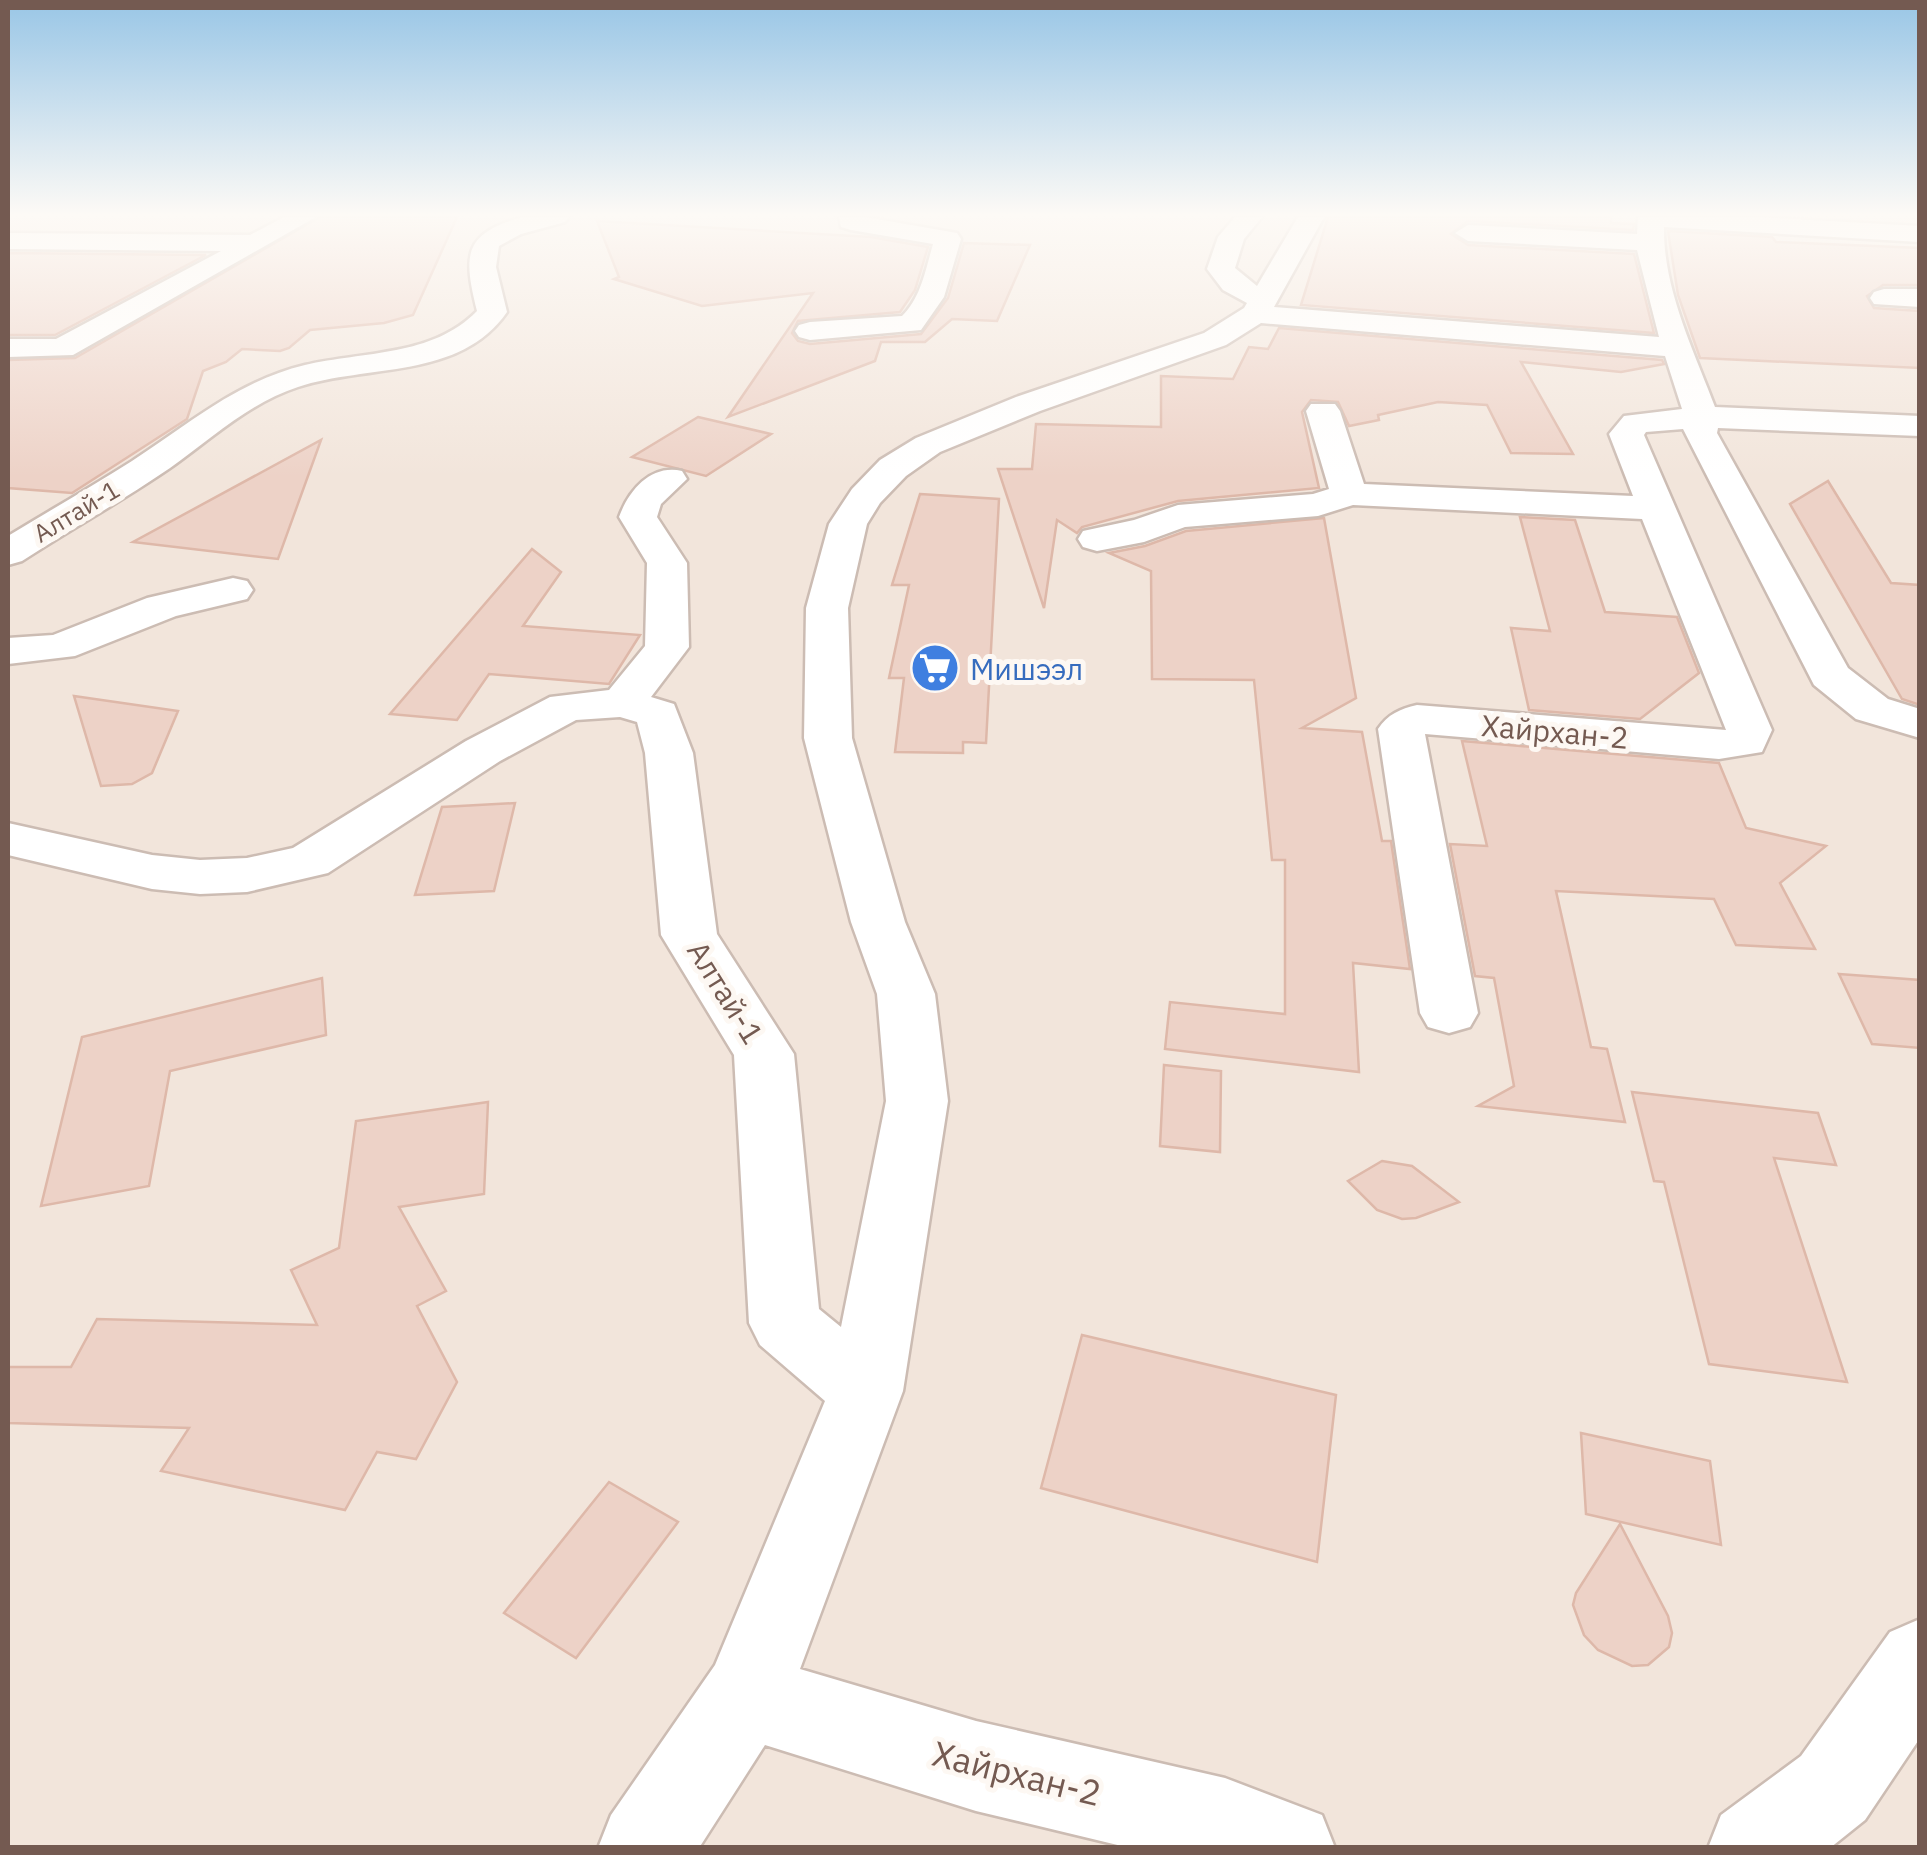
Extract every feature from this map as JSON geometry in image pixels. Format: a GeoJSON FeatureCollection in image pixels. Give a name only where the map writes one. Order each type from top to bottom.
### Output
{"type":"FeatureCollection","features":[{"type":"Feature","properties":{"kind":"street"},"geometry":{"type":"LineString","coordinates":[[8,348],[62,348],[144,304]]}},
{"type":"Feature","properties":{"kind":"street","name":"Алтай-1"},"geometry":{"type":"LineString","coordinates":[[8,554],[146,468],[246,396],[290,379],[438,349],[483,326],[492,312],[489,304]]}},
{"type":"Feature","properties":{"kind":"street"},"geometry":{"type":"LineString","coordinates":[[810,331],[910,324],[918,319],[925,304]]}},
{"type":"Feature","properties":{"kind":"street"},"geometry":{"type":"LineString","coordinates":[[1256,304],[1677,348]]}},
{"type":"Feature","properties":{"kind":"street"},"geometry":{"type":"LineString","coordinates":[[1668,304],[1677,348],[1702,416],[1700,433],[1830,676],[1872,709],[1920,724]]}},
{"type":"Feature","properties":{"kind":"street"},"geometry":{"type":"LineString","coordinates":[[644,1848],[746,1696],[866,1391],[918,1101],[906,994],[878,922],[828,738],[827,608],[848,524],[865,498],[893,468],[928,444],[1028,404],[1215,339],[1259,306]]}},
{"type":"Feature","properties":{"kind":"street"},"geometry":{"type":"LineString","coordinates":[[1323,411],[1349,494]]}},
{"type":"Feature","properties":{"kind":"street","name":"Хайрхан-2"},"geometry":{"type":"LineString","coordinates":[[1450,1013],[1402,729],[1417,719],[1719,745],[1745,742],[1748,730],[1626,434],[1636,422],[1702,416],[1920,426]]}},
{"type":"Feature","properties":{"kind":"street"},"geometry":{"type":"LineString","coordinates":[[8,838],[117,865],[200,877],[247,875],[294,865],[310,861],[483,751],[566,707],[623,702],[668,647],[667,563],[638,517],[644,500],[669,479]]}},
{"type":"Feature","properties":{"kind":"street"},"geometry":{"type":"LineString","coordinates":[[1097,539],[1144,530],[1178,516],[1318,505],[1349,494],[1654,508]]}},
{"type":"Feature","properties":{"kind":"street"},"geometry":{"type":"LineString","coordinates":[[8,651],[60,647],[162,608],[233,590]]}},
{"type":"Feature","properties":{"kind":"street","name":"Алтай-1"},"geometry":{"type":"LineString","coordinates":[[623,702],[658,714],[669,753],[689,935],[764,1054],[785,1322],[866,1391]]}},
{"type":"Feature","properties":{"kind":"street"},"geometry":{"type":"LineString","coordinates":[[1754,1848],[1833,1788],[1920,1662]]}},
{"type":"Feature","properties":{"kind":"street","name":"Хайрхан-2"},"geometry":{"type":"LineString","coordinates":[[746,1696],[976,1766],[1225,1824],[1288,1848]]}},
{"type":"Feature","properties":{"kind":"shaded area"},"geometry":{"type":"Polygon","coordinates":[[[8,304],[1919,304],[1919,1847],[8,1847],[8,304]]]}},
{"type":"Feature","properties":{"kind":"building"},"geometry":{"type":"Polygon","coordinates":[[[8,304],[114,304],[55,335],[8,335],[8,304]]]}},
{"type":"Feature","properties":{"kind":"building"},"geometry":{"type":"Polygon","coordinates":[[[170,304],[418,304],[413,315],[384,323],[310,330],[280,351],[242,349],[226,362],[203,371],[187,419],[72,493],[8,488],[8,360],[75,358],[170,304]]]}},
{"type":"Feature","properties":{"kind":"building"},"geometry":{"type":"Polygon","coordinates":[[[806,304],[906,304],[900,312],[798,321],[792,333],[798,341],[810,344],[921,334],[944,304],[1005,304],[997,321],[952,319],[925,342],[881,342],[875,361],[728,417],[806,304]]]}},
{"type":"Feature","properties":{"kind":"building"},"geometry":{"type":"Polygon","coordinates":[[[1647,304],[1654,333],[1301,305],[1647,304]]]}},
{"type":"Feature","properties":{"kind":"building"},"geometry":{"type":"Polygon","coordinates":[[[1681,304],[1871,304],[1874,308],[1920,311],[1920,368],[1700,358],[1681,304]]]}},
{"type":"Feature","properties":{"kind":"building"},"geometry":{"type":"Polygon","coordinates":[[[1279,328],[1662,360],[1664,364],[1621,372],[1521,362],[1573,454],[1511,453],[1487,405],[1438,402],[1378,415],[1379,420],[1349,426],[1338,402],[1311,400],[1302,412],[1319,488],[1178,501],[1082,527],[1077,533],[1057,520],[1044,608],[998,469],[1032,469],[1036,424],[1161,427],[1161,376],[1233,379],[1249,347],[1268,349],[1279,328]]]}},
{"type":"Feature","properties":{"kind":"building"},"geometry":{"type":"Polygon","coordinates":[[[698,417],[771,434],[706,476],[632,457],[698,417]]]}},
{"type":"Feature","properties":{"kind":"building"},"geometry":{"type":"Polygon","coordinates":[[[321,440],[278,559],[133,542],[321,440]]]}},
{"type":"Feature","properties":{"kind":"building"},"geometry":{"type":"Polygon","coordinates":[[[1828,481],[1891,583],[1920,585],[1920,705],[1902,699],[1790,504],[1828,481]]]}},
{"type":"Feature","properties":{"kind":"building"},"geometry":{"type":"Polygon","coordinates":[[[920,494],[999,499],[986,743],[963,742],[963,753],[895,752],[904,678],[889,678],[909,585],[892,585],[920,494]]]}},
{"type":"Feature","properties":{"kind":"building"},"geometry":{"type":"Polygon","coordinates":[[[1520,517],[1575,520],[1605,612],[1677,617],[1699,673],[1640,719],[1529,710],[1511,628],[1550,631],[1520,517]]]}},
{"type":"Feature","properties":{"kind":"building"},"geometry":{"type":"Polygon","coordinates":[[[1324,518],[1356,698],[1302,728],[1362,732],[1382,841],[1391,841],[1410,969],[1353,963],[1359,1072],[1165,1049],[1170,1002],[1285,1014],[1285,860],[1272,860],[1254,680],[1152,679],[1151,571],[1109,553],[1145,546],[1186,531],[1324,518]]]}},
{"type":"Feature","properties":{"kind":"building"},"geometry":{"type":"Polygon","coordinates":[[[532,549],[561,572],[523,626],[640,635],[609,684],[489,674],[457,720],[390,714],[532,549]]]}},
{"type":"Feature","properties":{"kind":"building"},"geometry":{"type":"Polygon","coordinates":[[[74,696],[178,711],[152,773],[132,784],[101,786],[74,696]]]}},
{"type":"Feature","properties":{"kind":"building"},"geometry":{"type":"Polygon","coordinates":[[[1462,741],[1719,763],[1746,828],[1826,846],[1780,883],[1815,949],[1736,945],[1714,899],[1556,891],[1591,1047],[1607,1049],[1625,1122],[1478,1106],[1514,1086],[1494,978],[1475,976],[1450,844],[1487,846],[1462,741]]]}},
{"type":"Feature","properties":{"kind":"building"},"geometry":{"type":"Polygon","coordinates":[[[515,803],[494,891],[415,895],[442,807],[515,803]]]}},
{"type":"Feature","properties":{"kind":"building"},"geometry":{"type":"Polygon","coordinates":[[[1839,974],[1920,980],[1920,1048],[1872,1044],[1839,974]]]}},
{"type":"Feature","properties":{"kind":"building"},"geometry":{"type":"Polygon","coordinates":[[[322,978],[326,1035],[170,1071],[149,1186],[41,1206],[82,1037],[322,978]]]}},
{"type":"Feature","properties":{"kind":"building"},"geometry":{"type":"Polygon","coordinates":[[[1164,1065],[1221,1071],[1220,1152],[1160,1146],[1164,1065]]]}},
{"type":"Feature","properties":{"kind":"building"},"geometry":{"type":"Polygon","coordinates":[[[1632,1092],[1818,1113],[1836,1165],[1774,1158],[1847,1382],[1709,1364],[1664,1182],[1654,1181],[1632,1092]]]}},
{"type":"Feature","properties":{"kind":"building"},"geometry":{"type":"Polygon","coordinates":[[[488,1102],[484,1194],[399,1207],[446,1291],[417,1306],[457,1382],[416,1459],[377,1452],[345,1510],[161,1471],[189,1428],[8,1423],[8,1367],[71,1367],[97,1319],[317,1325],[291,1270],[339,1248],[356,1121],[488,1102]]]}},
{"type":"Feature","properties":{"kind":"building"},"geometry":{"type":"Polygon","coordinates":[[[1382,1161],[1412,1166],[1459,1202],[1416,1218],[1402,1219],[1377,1210],[1348,1181],[1382,1161]]]}},
{"type":"Feature","properties":{"kind":"building"},"geometry":{"type":"Polygon","coordinates":[[[1082,1335],[1336,1395],[1317,1562],[1041,1488],[1082,1335]]]}},
{"type":"Feature","properties":{"kind":"building"},"geometry":{"type":"Polygon","coordinates":[[[1581,1433],[1710,1461],[1721,1545],[1586,1514],[1581,1433]]]}},
{"type":"Feature","properties":{"kind":"building"},"geometry":{"type":"Polygon","coordinates":[[[609,1482],[678,1522],[576,1658],[504,1613],[609,1482]]]}},
{"type":"Feature","properties":{"kind":"building"},"geometry":{"type":"Polygon","coordinates":[[[1620,1524],[1668,1616],[1672,1633],[1669,1647],[1648,1665],[1632,1666],[1598,1650],[1584,1635],[1573,1605],[1576,1593],[1620,1524]]]}},
{"type":"Feature","properties":{"kind":"place","name":"Мишээл"},"geometry":{"type":"Point","coordinates":[935,668]}}]}
